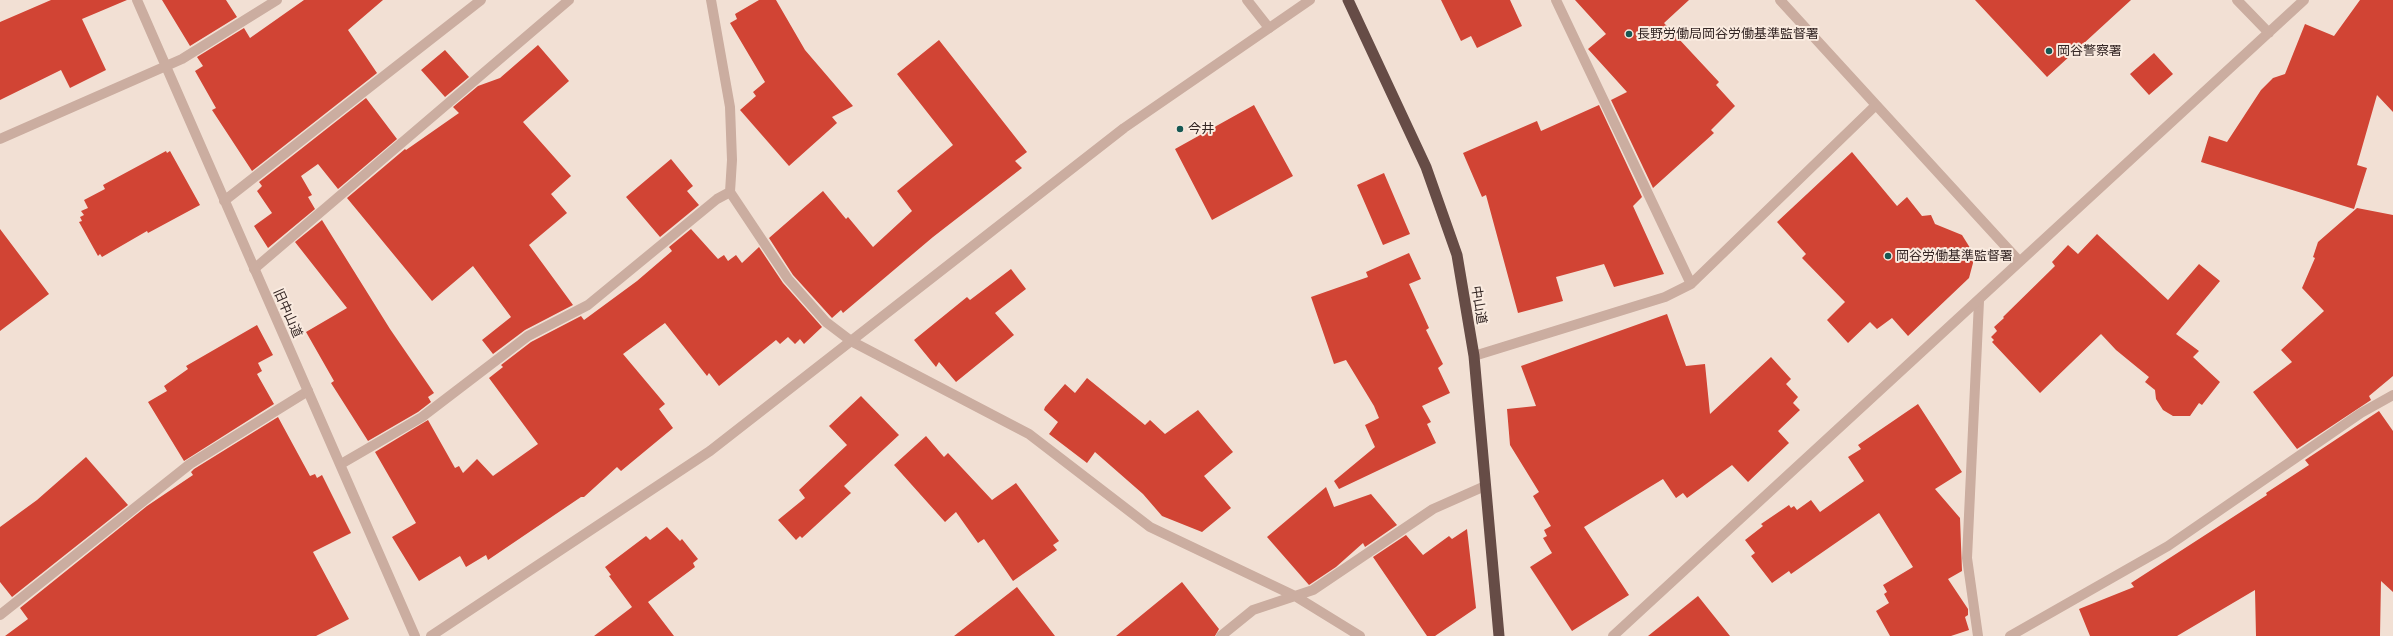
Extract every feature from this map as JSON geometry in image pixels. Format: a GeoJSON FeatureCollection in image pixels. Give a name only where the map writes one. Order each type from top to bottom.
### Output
{"type":"FeatureCollection","features":[{"type":"Feature","properties":{"kind":"highway","name":"中山道"},"geometry":{"type":"LineString","coordinates":[[1348,0],[1426,167],[1457,255],[1474,356],[1499,636]]}},
{"type":"Feature","properties":{"kind":"street","name":"旧中山道"},"geometry":{"type":"LineString","coordinates":[[137,0],[164,67],[416,636]]}},
{"type":"Feature","properties":{"kind":"street"},"geometry":{"type":"LineString","coordinates":[[0,139],[182,59],[277,0]]}},
{"type":"Feature","properties":{"kind":"street"},"geometry":{"type":"LineString","coordinates":[[224,201],[482,0]]}},
{"type":"Feature","properties":{"kind":"street"},"geometry":{"type":"LineString","coordinates":[[254,269],[569,0]]}},
{"type":"Feature","properties":{"kind":"street"},"geometry":{"type":"LineString","coordinates":[[711,0],[730,107],[732,160],[730,192],[788,278],[826,322],[851,341],[1029,434],[1150,527],[1295,596],[1360,636]]}},
{"type":"Feature","properties":{"kind":"street"},"geometry":{"type":"LineString","coordinates":[[1247,0],[1270,28]]}},
{"type":"Feature","properties":{"kind":"street"},"geometry":{"type":"LineString","coordinates":[[432,636],[710,451],[1124,128],[1310,0]]}},
{"type":"Feature","properties":{"kind":"street"},"geometry":{"type":"LineString","coordinates":[[1556,0],[1691,284]]}},
{"type":"Feature","properties":{"kind":"street"},"geometry":{"type":"LineString","coordinates":[[1780,0],[2019,261]]}},
{"type":"Feature","properties":{"kind":"street"},"geometry":{"type":"LineString","coordinates":[[2237,0],[2269,33]]}},
{"type":"Feature","properties":{"kind":"street"},"geometry":{"type":"LineString","coordinates":[[1614,636],[1979,301],[2019,261],[2304,0]]}},
{"type":"Feature","properties":{"kind":"street"},"geometry":{"type":"LineString","coordinates":[[1474,356],[1665,297],[1691,284],[1876,105]]}},
{"type":"Feature","properties":{"kind":"street"},"geometry":{"type":"LineString","coordinates":[[341,464],[422,416],[528,336],[588,305],[717,199],[730,192]]}},
{"type":"Feature","properties":{"kind":"street"},"geometry":{"type":"LineString","coordinates":[[1978,636],[1967,558],[1979,301]]}},
{"type":"Feature","properties":{"kind":"street"},"geometry":{"type":"LineString","coordinates":[[0,615],[190,464],[308,390]]}},
{"type":"Feature","properties":{"kind":"street"},"geometry":{"type":"LineString","coordinates":[[2010,636],[2168,546],[2361,413],[2393,395]]}},
{"type":"Feature","properties":{"kind":"street"},"geometry":{"type":"LineString","coordinates":[[1224,635],[1253,610],[1313,590],[1333,578],[1433,509],[1485,486]]}},
{"type":"Feature","properties":{"kind":"building"},"geometry":{"type":"Polygon","coordinates":[[[51,0],[127,0],[82,19],[106,70],[70,88],[61,70],[0,100],[0,22],[51,0]]]}},
{"type":"Feature","properties":{"kind":"building"},"geometry":{"type":"Polygon","coordinates":[[[162,0],[226,0],[237,17],[190,46],[162,0]]]}},
{"type":"Feature","properties":{"kind":"building"},"geometry":{"type":"Polygon","coordinates":[[[304,0],[383,0],[348,30],[377,73],[252,171],[212,110],[216,108],[195,71],[203,66],[197,57],[244,28],[250,38],[304,0]]]}},
{"type":"Feature","properties":{"kind":"building"},"geometry":{"type":"Polygon","coordinates":[[[759,0],[776,0],[805,50],[853,106],[832,117],[837,123],[789,166],[740,110],[756,96],[753,92],[765,82],[730,23],[737,19],[735,14],[759,0]]]}},
{"type":"Feature","properties":{"kind":"building"},"geometry":{"type":"Polygon","coordinates":[[[1441,0],[1510,0],[1522,26],[1477,48],[1471,36],[1461,41],[1441,0]]]}},
{"type":"Feature","properties":{"kind":"building"},"geometry":{"type":"Polygon","coordinates":[[[1575,0],[1689,0],[1664,23],[1719,82],[1716,85],[1735,106],[1711,130],[1714,133],[1653,188],[1611,100],[1627,92],[1588,49],[1606,34],[1575,0]]]}},
{"type":"Feature","properties":{"kind":"building","name":"岡谷警察署"},"geometry":{"type":"Polygon","coordinates":[[[1975,0],[2131,0],[2047,77],[1975,0]]]}},
{"type":"Feature","properties":{"kind":"building"},"geometry":{"type":"Polygon","coordinates":[[[2360,0],[2393,0],[2393,112],[2377,95],[2357,165],[2367,168],[2354,209],[2201,162],[2209,136],[2227,142],[2261,90],[2273,78],[2285,74],[2305,24],[2334,36],[2360,0]]]}},
{"type":"Feature","properties":{"kind":"building"},"geometry":{"type":"Polygon","coordinates":[[[939,40],[1027,152],[1015,161],[1022,168],[933,237],[843,313],[841,310],[832,318],[793,275],[769,238],[823,191],[846,219],[848,217],[873,247],[912,211],[897,191],[953,145],[897,74],[939,40]]]}},
{"type":"Feature","properties":{"kind":"building"},"geometry":{"type":"Polygon","coordinates":[[[538,45],[569,81],[523,122],[571,176],[551,194],[567,213],[529,245],[573,305],[525,330],[493,354],[482,340],[511,317],[473,266],[432,301],[347,198],[405,149],[406,150],[459,113],[453,107],[478,86],[500,78],[538,45]]]}},
{"type":"Feature","properties":{"kind":"building"},"geometry":{"type":"Polygon","coordinates":[[[445,50],[469,77],[445,97],[421,70],[445,50]]]}},
{"type":"Feature","properties":{"kind":"building"},"geometry":{"type":"Polygon","coordinates":[[[2154,53],[2173,74],[2149,95],[2130,74],[2154,53]]]}},
{"type":"Feature","properties":{"kind":"building"},"geometry":{"type":"Polygon","coordinates":[[[366,98],[397,139],[338,189],[318,164],[301,176],[312,195],[308,197],[315,209],[268,248],[254,226],[272,213],[257,191],[262,186],[259,182],[366,98]]]}},
{"type":"Feature","properties":{"kind":"building"},"geometry":{"type":"Polygon","coordinates":[[[1254,105],[1293,176],[1212,220],[1175,149],[1254,105]]]}},
{"type":"Feature","properties":{"kind":"building"},"geometry":{"type":"Polygon","coordinates":[[[1599,105],[1642,197],[1633,206],[1664,274],[1614,287],[1604,264],[1556,277],[1563,301],[1518,313],[1486,195],[1482,197],[1463,153],[1537,121],[1541,131],[1599,105]]]}},
{"type":"Feature","properties":{"kind":"building"},"geometry":{"type":"Polygon","coordinates":[[[166,151],[167,153],[170,151],[200,205],[148,233],[147,231],[102,257],[100,254],[98,256],[79,222],[82,221],[80,217],[84,215],[81,211],[88,208],[84,200],[105,189],[103,185],[166,151]]]}},
{"type":"Feature","properties":{"kind":"building","name":"岡谷労働基準監督署"},"geometry":{"type":"Polygon","coordinates":[[[1852,152],[1897,206],[1907,197],[1922,216],[1931,215],[1935,224],[1962,235],[1972,251],[1973,263],[1969,278],[1908,336],[1892,318],[1877,329],[1870,322],[1848,343],[1827,320],[1845,302],[1802,258],[1806,254],[1777,222],[1852,152]]]}},
{"type":"Feature","properties":{"kind":"building"},"geometry":{"type":"Polygon","coordinates":[[[671,159],[693,186],[687,191],[699,205],[660,237],[626,197],[671,159]]]}},
{"type":"Feature","properties":{"kind":"building"},"geometry":{"type":"Polygon","coordinates":[[[1384,173],[1410,234],[1383,245],[1357,185],[1384,173]]]}},
{"type":"Feature","properties":{"kind":"building"},"geometry":{"type":"Polygon","coordinates":[[[2357,208],[2393,215],[2393,376],[2369,396],[2371,400],[2297,449],[2253,392],[2292,362],[2281,350],[2324,311],[2302,288],[2315,258],[2313,257],[2318,242],[2357,208]]]}},
{"type":"Feature","properties":{"kind":"building"},"geometry":{"type":"Polygon","coordinates":[[[322,220],[390,329],[434,393],[428,397],[431,402],[418,412],[368,441],[331,383],[334,381],[306,332],[347,308],[295,242],[322,220]]]}},
{"type":"Feature","properties":{"kind":"building"},"geometry":{"type":"Polygon","coordinates":[[[0,229],[49,294],[0,331],[0,229]]]}},
{"type":"Feature","properties":{"kind":"building"},"geometry":{"type":"Polygon","coordinates":[[[691,229],[718,259],[724,255],[728,261],[736,255],[742,263],[759,247],[783,283],[822,327],[804,344],[800,339],[795,344],[788,337],[780,344],[776,340],[719,386],[709,373],[707,376],[665,323],[623,354],[665,404],[659,409],[673,428],[621,471],[617,467],[584,497],[581,497],[488,560],[486,555],[466,567],[460,556],[419,581],[392,537],[416,523],[375,452],[428,420],[455,468],[459,466],[463,473],[477,459],[493,476],[538,444],[489,378],[503,367],[501,365],[531,342],[581,316],[584,320],[637,281],[672,251],[669,247],[691,229]]]}},
{"type":"Feature","properties":{"kind":"building"},"geometry":{"type":"Polygon","coordinates":[[[2097,234],[2168,300],[2199,264],[2220,281],[2176,334],[2199,351],[2193,357],[2220,382],[2202,405],[2199,403],[2190,416],[2173,416],[2163,410],[2156,399],[2155,390],[2145,382],[2149,377],[2116,350],[2101,334],[2040,393],[1992,342],[1994,340],[1991,337],[1997,331],[1994,327],[2055,266],[2052,262],[2068,245],[2078,254],[2097,234]]]}},
{"type":"Feature","properties":{"kind":"building"},"geometry":{"type":"Polygon","coordinates":[[[1409,253],[1421,279],[1409,284],[1429,328],[1426,330],[1443,364],[1438,368],[1450,393],[1422,406],[1431,422],[1427,424],[1436,443],[1339,489],[1334,481],[1375,447],[1365,425],[1379,418],[1374,406],[1346,360],[1334,364],[1311,297],[1368,277],[1366,272],[1409,253]]]}},
{"type":"Feature","properties":{"kind":"building"},"geometry":{"type":"Polygon","coordinates":[[[1011,269],[1026,289],[995,313],[1014,335],[956,382],[939,362],[936,367],[914,340],[967,297],[970,300],[1011,269]]]}},
{"type":"Feature","properties":{"kind":"building"},"geometry":{"type":"Polygon","coordinates":[[[1667,314],[1686,366],[1705,364],[1710,414],[1771,357],[1791,379],[1786,384],[1798,397],[1793,403],[1800,410],[1778,431],[1789,443],[1748,482],[1732,465],[1687,498],[1683,493],[1676,498],[1663,479],[1584,527],[1629,595],[1572,631],[1530,567],[1552,553],[1543,538],[1547,536],[1544,530],[1551,526],[1533,496],[1539,492],[1510,445],[1507,409],[1536,406],[1521,366],[1667,314]]]}},
{"type":"Feature","properties":{"kind":"building"},"geometry":{"type":"Polygon","coordinates":[[[257,325],[273,355],[258,363],[262,371],[257,374],[274,404],[184,461],[148,402],[167,391],[164,386],[188,369],[186,366],[257,325]]]}},
{"type":"Feature","properties":{"kind":"building"},"geometry":{"type":"Polygon","coordinates":[[[1087,378],[1145,425],[1150,420],[1165,434],[1198,410],[1233,452],[1204,476],[1231,508],[1202,532],[1162,516],[1143,494],[1095,452],[1087,463],[1049,434],[1058,422],[1044,410],[1045,407],[1065,384],[1075,393],[1087,378]]]}},
{"type":"Feature","properties":{"kind":"building"},"geometry":{"type":"Polygon","coordinates":[[[861,396],[899,435],[844,486],[851,493],[802,538],[800,536],[796,540],[778,520],[805,498],[799,490],[847,445],[829,426],[861,396]]]}},
{"type":"Feature","properties":{"kind":"building"},"geometry":{"type":"Polygon","coordinates":[[[1918,404],[1962,472],[1935,489],[1960,518],[1962,571],[1948,579],[1968,609],[1968,615],[1965,617],[1969,630],[1951,636],[1890,636],[1876,611],[1889,603],[1884,594],[1887,592],[1883,585],[1913,567],[1879,513],[1791,574],[1789,571],[1772,583],[1751,556],[1755,553],[1745,540],[1763,526],[1761,524],[1789,505],[1791,508],[1794,506],[1797,510],[1811,500],[1820,512],[1864,481],[1848,457],[1861,449],[1858,445],[1918,404]]]}},
{"type":"Feature","properties":{"kind":"building"},"geometry":{"type":"Polygon","coordinates":[[[2379,411],[2393,431],[2393,592],[2381,581],[2380,636],[2256,636],[2255,590],[2177,636],[2090,636],[2079,609],[2134,587],[2131,583],[2267,495],[2266,493],[2309,465],[2305,460],[2379,411]]]}},
{"type":"Feature","properties":{"kind":"building"},"geometry":{"type":"Polygon","coordinates":[[[278,417],[310,476],[315,474],[317,478],[322,475],[351,533],[313,552],[349,619],[316,636],[5,636],[28,619],[20,608],[147,506],[193,475],[191,472],[194,469],[278,417]]]}},
{"type":"Feature","properties":{"kind":"building"},"geometry":{"type":"Polygon","coordinates":[[[926,436],[944,457],[948,453],[992,500],[1016,483],[1059,541],[1053,545],[1057,550],[1013,581],[984,539],[978,543],[956,512],[945,522],[894,465],[926,436]]]}},
{"type":"Feature","properties":{"kind":"building"},"geometry":{"type":"Polygon","coordinates":[[[86,457],[128,505],[12,597],[0,582],[0,527],[37,500],[86,457]]]}},
{"type":"Feature","properties":{"kind":"building"},"geometry":{"type":"Polygon","coordinates":[[[1326,487],[1334,507],[1371,494],[1397,525],[1365,547],[1363,543],[1336,567],[1309,585],[1267,537],[1326,487]]]}},
{"type":"Feature","properties":{"kind":"building"},"geometry":{"type":"Polygon","coordinates":[[[667,527],[680,541],[682,539],[698,559],[693,563],[695,567],[648,602],[674,636],[594,636],[632,607],[609,576],[611,575],[605,567],[646,536],[650,540],[667,527]]]}},
{"type":"Feature","properties":{"kind":"building"},"geometry":{"type":"Polygon","coordinates":[[[1467,529],[1476,608],[1435,636],[1427,636],[1373,557],[1406,535],[1423,555],[1449,536],[1452,539],[1467,529]]]}},
{"type":"Feature","properties":{"kind":"building"},"geometry":{"type":"Polygon","coordinates":[[[1182,582],[1219,629],[1215,636],[1116,636],[1182,582]]]}},
{"type":"Feature","properties":{"kind":"building"},"geometry":{"type":"Polygon","coordinates":[[[1017,587],[1055,636],[954,636],[1017,587]]]}},
{"type":"Feature","properties":{"kind":"building"},"geometry":{"type":"Polygon","coordinates":[[[1698,596],[1730,636],[1648,636],[1698,596]]]}},
{"type":"Feature","properties":{"kind":"place","name":"長野労働局岡谷労働基準監督署"},"geometry":{"type":"Point","coordinates":[1629,34]}},
{"type":"Feature","properties":{"kind":"place","name":"岡谷警察署"},"geometry":{"type":"Point","coordinates":[2049,51]}},
{"type":"Feature","properties":{"kind":"place","name":"今井"},"geometry":{"type":"Point","coordinates":[1180,129]}},
{"type":"Feature","properties":{"kind":"place","name":"岡谷労働基準監督署"},"geometry":{"type":"Point","coordinates":[1888,256]}}]}
